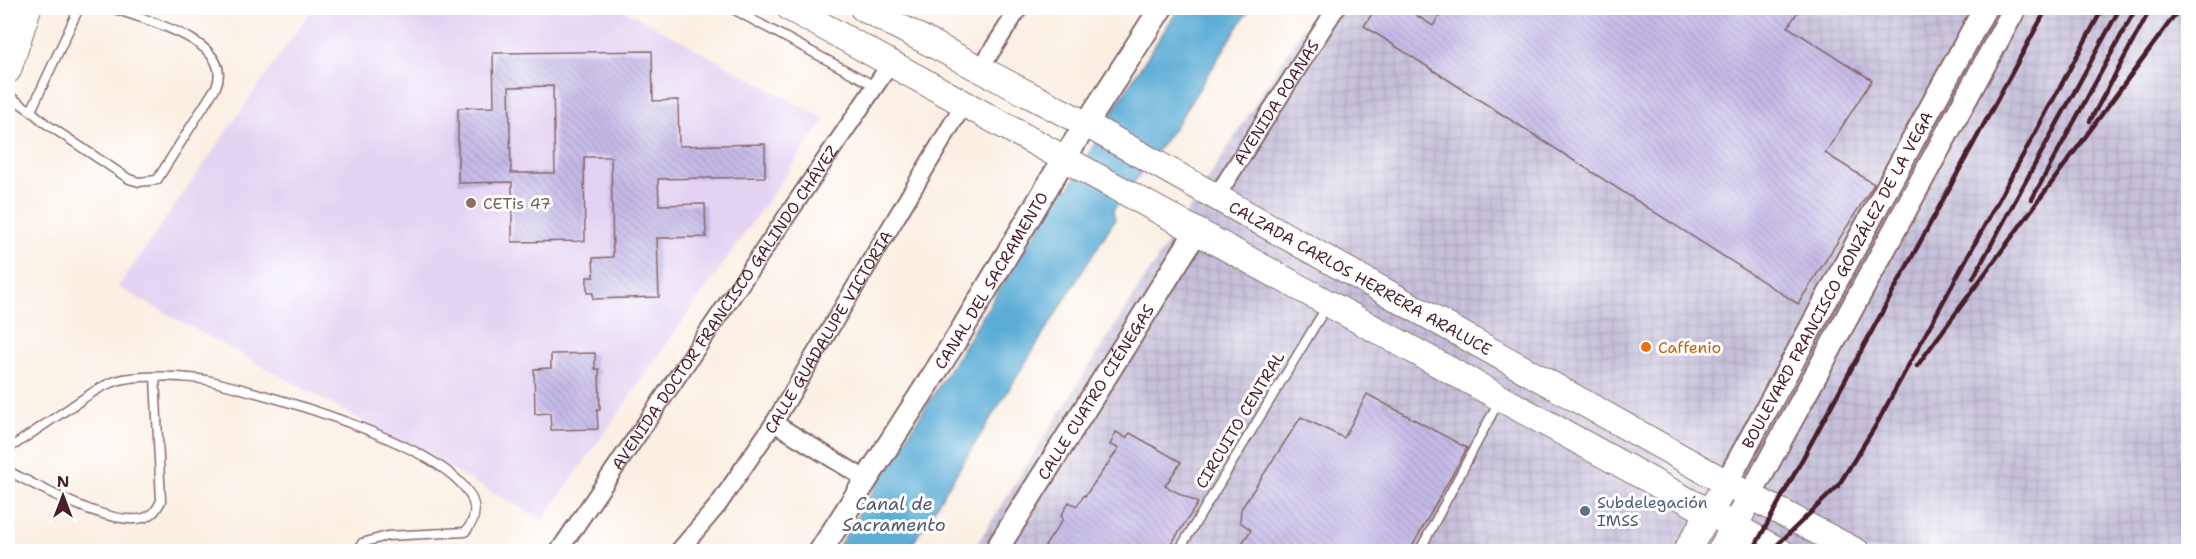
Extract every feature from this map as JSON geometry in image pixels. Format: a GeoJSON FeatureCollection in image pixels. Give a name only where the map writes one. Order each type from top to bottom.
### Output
{"type":"FeatureCollection","features":[{"type":"Feature","properties":{"kind":"main road"},"geometry":{"type":"LineString","coordinates":[[8,70],[28,8]]}},
{"type":"Feature","properties":{"kind":"main road"},"geometry":{"type":"LineString","coordinates":[[790,8],[1069,159],[1196,232],[1781,552]]}},
{"type":"Feature","properties":{"kind":"main road","name":"CALZADA CARLOS HERRERA ARALUCE"},"geometry":{"type":"LineString","coordinates":[[863,8],[1090,127],[1750,496],[1857,552]]}},
{"type":"Feature","properties":{"kind":"main road","name":"CANAL DEL SACRAMENTO"},"geometry":{"type":"LineString","coordinates":[[820,552],[1090,127],[1161,8]]}},
{"type":"Feature","properties":{"kind":"main road","name":"BOULEVARD FRANCISCO GONZÁLEZ DE LA VEGA"},"geometry":{"type":"LineString","coordinates":[[1686,552],[1711,512],[1984,8]]}},
{"type":"Feature","properties":{"kind":"main road","name":"BOULEVARD FRANCISCO GONZÁLEZ DE LA VEGA"},"geometry":{"type":"LineString","coordinates":[[1720,552],[2015,8]]}},
{"type":"Feature","properties":{"kind":"main road"},"geometry":{"type":"LineString","coordinates":[[1897,168],[1921,180]]}},
{"type":"Feature","properties":{"kind":"main road","name":"CALLE CUATRO CIÉNEGAS"},"geometry":{"type":"LineString","coordinates":[[995,552],[1196,232]]}},
{"type":"Feature","properties":{"kind":"main road"},"geometry":{"type":"LineString","coordinates":[[1278,276],[1296,242]]}},
{"type":"Feature","properties":{"kind":"street"},"geometry":{"type":"LineString","coordinates":[[980,69],[1019,8]]}},
{"type":"Feature","properties":{"kind":"street","name":"AVENIDA POANAS"},"geometry":{"type":"LineString","coordinates":[[1216,197],[1336,8]]}},
{"type":"Feature","properties":{"kind":"street","name":"AVENIDA DOCTOR FRANCISCO GALINDO CHÁVEZ"},"geometry":{"type":"LineString","coordinates":[[558,552],[891,63]]}},
{"type":"Feature","properties":{"kind":"street","name":"CALLE GUADALUPE VICTORIA"},"geometry":{"type":"LineString","coordinates":[[678,552],[718,505],[774,423],[964,102]]}},
{"type":"Feature","properties":{"kind":"street"},"geometry":{"type":"LineString","coordinates":[[774,423],[867,480]]}},
{"type":"Feature","properties":{"kind":"lane"},"geometry":{"type":"LineString","coordinates":[[31,111],[79,8]]}},
{"type":"Feature","properties":{"kind":"lane"},"geometry":{"type":"LineString","coordinates":[[8,95],[129,179],[139,182],[157,180],[216,87],[220,78],[219,69],[214,57],[194,39],[112,8]]}},
{"type":"Feature","properties":{"kind":"lane"},"geometry":{"type":"LineString","coordinates":[[731,8],[875,86]]}},
{"type":"Feature","properties":{"kind":"lane","name":"CIRCUITO CENTRAL"},"geometry":{"type":"LineString","coordinates":[[1178,552],[1329,303]]}},
{"type":"Feature","properties":{"kind":"lane"},"geometry":{"type":"LineString","coordinates":[[8,449],[102,386],[124,379],[155,377],[208,381],[319,412],[380,434],[408,447],[446,471],[465,486],[474,500],[474,516],[471,526],[465,532],[387,536],[362,543],[358,552]]}},
{"type":"Feature","properties":{"kind":"lane"},"geometry":{"type":"LineString","coordinates":[[8,471],[102,515],[122,519],[143,518],[154,513],[161,501],[155,377]]}},
{"type":"Feature","properties":{"kind":"lane"},"geometry":{"type":"LineString","coordinates":[[1419,552],[1501,397]]}},
{"type":"Feature","properties":{"kind":"shaded area","name":"CETis 47"},"geometry":{"type":"Polygon","coordinates":[[[313,8],[621,8],[825,119],[543,520],[118,287],[313,8]]]}},
{"type":"Feature","properties":{"kind":"shaded area"},"geometry":{"type":"Polygon","coordinates":[[[1316,8],[2188,8],[2188,551],[972,552],[1316,8]]]}},
{"type":"Feature","properties":{"kind":"water","name":"Canal de Sacramento"},"geometry":{"type":"Polygon","coordinates":[[[1179,8],[1250,8],[1174,128],[1113,210],[1115,219],[908,551],[835,552],[1059,194],[1070,187],[1119,101],[1179,8]]]}},
{"type":"Feature","properties":{"kind":"building"},"geometry":{"type":"Polygon","coordinates":[[[1376,8],[1405,8],[1433,26],[1445,8],[1800,8],[1788,27],[1872,80],[1825,153],[1874,184],[1798,304],[1364,26],[1376,8]]]}},
{"type":"Feature","properties":{"kind":"building"},"geometry":{"type":"Polygon","coordinates":[[[652,51],[653,101],[678,100],[679,146],[765,144],[765,177],[658,179],[659,205],[705,204],[706,237],[657,238],[659,297],[593,299],[593,293],[587,293],[587,277],[594,277],[593,258],[613,257],[611,157],[584,157],[585,241],[512,242],[512,182],[458,183],[458,108],[494,107],[493,53],[652,51]],[[553,86],[509,87],[511,173],[555,173],[553,86]]]}},
{"type":"Feature","properties":{"kind":"building"},"geometry":{"type":"Polygon","coordinates":[[[595,353],[595,369],[599,369],[598,429],[551,430],[550,413],[535,414],[534,369],[551,368],[551,354],[595,353]]]}},
{"type":"Feature","properties":{"kind":"building"},"geometry":{"type":"Polygon","coordinates":[[[1367,394],[1467,448],[1409,552],[1236,552],[1251,530],[1240,522],[1241,509],[1301,417],[1344,438],[1367,394]]]}},
{"type":"Feature","properties":{"kind":"building"},"geometry":{"type":"Polygon","coordinates":[[[1116,432],[1126,438],[1130,433],[1181,462],[1165,486],[1198,503],[1166,552],[1041,552],[1063,519],[1061,516],[1069,502],[1077,506],[1119,448],[1110,445],[1116,432]]]}},
{"type":"Feature","properties":{"kind":"railway"},"geometry":{"type":"LineString","coordinates":[[1752,552],[2047,8]]}},
{"type":"Feature","properties":{"kind":"railway"},"geometry":{"type":"LineString","coordinates":[[1770,552],[1838,486],[1876,425],[2103,8]]}},
{"type":"Feature","properties":{"kind":"railway"},"geometry":{"type":"LineString","coordinates":[[1973,278],[2120,8]]}},
{"type":"Feature","properties":{"kind":"railway"},"geometry":{"type":"LineString","coordinates":[[2032,199],[2136,8]]}},
{"type":"Feature","properties":{"kind":"railway"},"geometry":{"type":"LineString","coordinates":[[2090,121],[2151,8]]}},
{"type":"Feature","properties":{"kind":"railway"},"geometry":{"type":"LineString","coordinates":[[1917,366],[2180,8]]}},
{"type":"Feature","properties":{"kind":"place","name":"CETis 47"},"geometry":{"type":"Point","coordinates":[471,203]}},
{"type":"Feature","properties":{"kind":"place","name":"Caffenio"},"geometry":{"type":"Point","coordinates":[1646,347]}},
{"type":"Feature","properties":{"kind":"place","name":"Subdelegación IMSS"},"geometry":{"type":"Point","coordinates":[1585,511]}}]}
